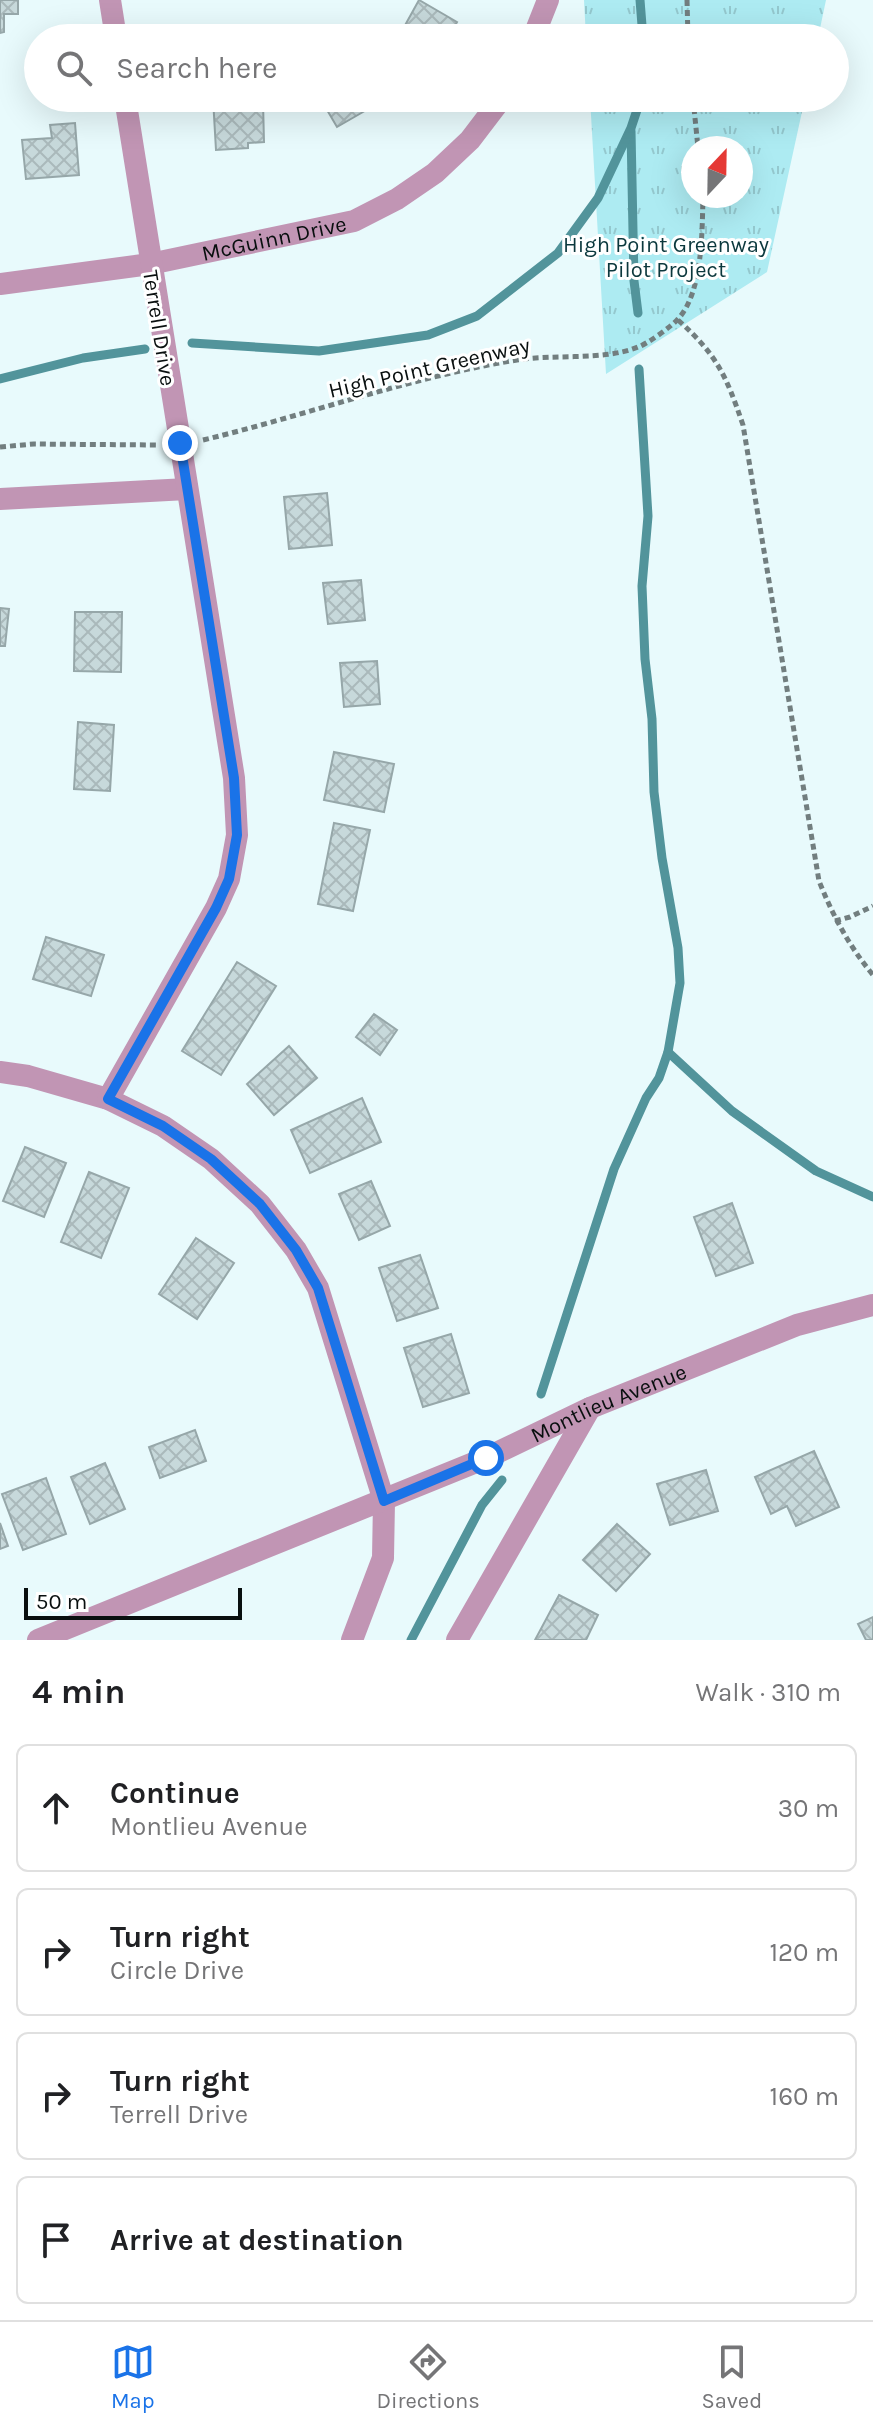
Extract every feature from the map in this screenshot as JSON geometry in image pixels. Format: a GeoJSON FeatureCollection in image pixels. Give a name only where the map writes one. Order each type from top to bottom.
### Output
{"type":"FeatureCollection","features":[{"type":"Feature","properties":{"kind":"street"},"geometry":{"type":"LineString","coordinates":[[110,0],[114,24]]}},
{"type":"Feature","properties":{"kind":"street"},"geometry":{"type":"LineString","coordinates":[[539,24],[548,0]]}},
{"type":"Feature","properties":{"kind":"street","name":"Terrell Drive"},"geometry":{"type":"LineString","coordinates":[[108,1099],[216,908],[229,879],[237,835],[234,778],[127,112]]}},
{"type":"Feature","properties":{"kind":"street","name":"McGuinn Drive"},"geometry":{"type":"LineString","coordinates":[[0,284],[150,264],[354,221],[397,199],[435,173],[470,140],[491,112]]}},
{"type":"Feature","properties":{"kind":"street"},"geometry":{"type":"LineString","coordinates":[[0,499],[187,489]]}},
{"type":"Feature","properties":{"kind":"street"},"geometry":{"type":"LineString","coordinates":[[0,1072],[28,1076],[108,1099],[163,1126],[211,1159],[260,1204],[296,1250],[318,1288],[384,1501],[383,1558],[352,1640]]}},
{"type":"Feature","properties":{"kind":"street","name":"Montlieu Avenue"},"geometry":{"type":"LineString","coordinates":[[38,1640],[384,1501],[486,1458],[590,1408],[797,1325],[873,1305]]}},
{"type":"Feature","properties":{"kind":"street"},"geometry":{"type":"LineString","coordinates":[[457,1640],[590,1408]]}},
{"type":"Feature","properties":{"kind":"path"},"geometry":{"type":"LineString","coordinates":[[687,0],[688,24]]}},
{"type":"Feature","properties":{"kind":"path"},"geometry":{"type":"LineString","coordinates":[[694,112],[697,136]]}},
{"type":"Feature","properties":{"kind":"path"},"geometry":{"type":"LineString","coordinates":[[703,208],[702,253],[690,300],[678,320],[710,351],[728,383],[743,425],[819,881],[835,921],[873,975]]}},
{"type":"Feature","properties":{"kind":"path","name":"High Point Greenway"},"geometry":{"type":"LineString","coordinates":[[198,441],[375,393],[517,360],[596,356],[639,347],[678,320]]}},
{"type":"Feature","properties":{"kind":"path"},"geometry":{"type":"LineString","coordinates":[[0,447],[165,444]]}},
{"type":"Feature","properties":{"kind":"path"},"geometry":{"type":"LineString","coordinates":[[835,921],[873,906]]}},
{"type":"Feature","properties":{"kind":"green space"},"geometry":{"type":"Polygon","coordinates":[[[584,0],[826,0],[821,24],[585,24],[584,0]]]}},
{"type":"Feature","properties":{"kind":"green space","name":"High Point Greenway Pilot Project"},"geometry":{"type":"Polygon","coordinates":[[[591,112],[802,112],[767,272],[606,374],[591,112]]]}},
{"type":"Feature","properties":{"kind":"building"},"geometry":{"type":"Polygon","coordinates":[[[0,0],[18,0],[18,14],[4,14],[4,32],[0,33],[0,0]]]}},
{"type":"Feature","properties":{"kind":"building"},"geometry":{"type":"Polygon","coordinates":[[[419,0],[457,22],[456,24],[406,24],[419,0]]]}},
{"type":"Feature","properties":{"kind":"building"},"geometry":{"type":"Polygon","coordinates":[[[214,112],[263,112],[264,142],[248,143],[248,148],[216,150],[214,112]]]}},
{"type":"Feature","properties":{"kind":"building"},"geometry":{"type":"Polygon","coordinates":[[[328,112],[363,112],[337,127],[328,112]]]}},
{"type":"Feature","properties":{"kind":"building"},"geometry":{"type":"Polygon","coordinates":[[[75,123],[79,175],[26,179],[22,140],[52,138],[50,125],[75,123]]]}},
{"type":"Feature","properties":{"kind":"building"},"geometry":{"type":"Polygon","coordinates":[[[327,493],[332,545],[289,549],[284,497],[327,493]]]}},
{"type":"Feature","properties":{"kind":"building"},"geometry":{"type":"Polygon","coordinates":[[[361,580],[365,620],[328,624],[323,583],[361,580]]]}},
{"type":"Feature","properties":{"kind":"building"},"geometry":{"type":"Polygon","coordinates":[[[0,608],[9,609],[5,646],[0,646],[0,608]]]}},
{"type":"Feature","properties":{"kind":"building"},"geometry":{"type":"Polygon","coordinates":[[[75,612],[122,612],[121,672],[74,671],[75,612]]]}},
{"type":"Feature","properties":{"kind":"building"},"geometry":{"type":"Polygon","coordinates":[[[377,661],[380,704],[344,707],[340,663],[377,661]]]}},
{"type":"Feature","properties":{"kind":"building"},"geometry":{"type":"Polygon","coordinates":[[[78,722],[114,725],[110,791],[74,789],[78,722]]]}},
{"type":"Feature","properties":{"kind":"building"},"geometry":{"type":"Polygon","coordinates":[[[334,752],[394,764],[384,812],[324,800],[334,752]]]}},
{"type":"Feature","properties":{"kind":"building"},"geometry":{"type":"Polygon","coordinates":[[[334,823],[370,830],[353,911],[318,904],[334,823]]]}},
{"type":"Feature","properties":{"kind":"building"},"geometry":{"type":"Polygon","coordinates":[[[46,937],[104,955],[91,996],[33,979],[46,937]]]}},
{"type":"Feature","properties":{"kind":"building"},"geometry":{"type":"Polygon","coordinates":[[[237,962],[276,986],[221,1075],[182,1051],[237,962]]]}},
{"type":"Feature","properties":{"kind":"building"},"geometry":{"type":"Polygon","coordinates":[[[374,1014],[397,1030],[380,1055],[356,1037],[374,1014]]]}},
{"type":"Feature","properties":{"kind":"building"},"geometry":{"type":"Polygon","coordinates":[[[289,1046],[317,1078],[274,1115],[247,1084],[289,1046]]]}},
{"type":"Feature","properties":{"kind":"building"},"geometry":{"type":"Polygon","coordinates":[[[362,1098],[381,1142],[310,1173],[291,1130],[362,1098]]]}},
{"type":"Feature","properties":{"kind":"building"},"geometry":{"type":"Polygon","coordinates":[[[25,1147],[66,1163],[44,1217],[3,1201],[25,1147]]]}},
{"type":"Feature","properties":{"kind":"building"},"geometry":{"type":"Polygon","coordinates":[[[89,1172],[129,1188],[101,1258],[61,1242],[89,1172]]]}},
{"type":"Feature","properties":{"kind":"building"},"geometry":{"type":"Polygon","coordinates":[[[371,1181],[390,1226],[359,1240],[339,1194],[371,1181]]]}},
{"type":"Feature","properties":{"kind":"building"},"geometry":{"type":"Polygon","coordinates":[[[732,1203],[753,1263],[716,1276],[694,1217],[732,1203]]]}},
{"type":"Feature","properties":{"kind":"building"},"geometry":{"type":"Polygon","coordinates":[[[196,1238],[234,1263],[197,1319],[159,1294],[196,1238]]]}},
{"type":"Feature","properties":{"kind":"building"},"geometry":{"type":"Polygon","coordinates":[[[420,1255],[438,1308],[397,1321],[379,1268],[420,1255]]]}},
{"type":"Feature","properties":{"kind":"building"},"geometry":{"type":"Polygon","coordinates":[[[451,1334],[469,1393],[423,1407],[404,1348],[451,1334]]]}},
{"type":"Feature","properties":{"kind":"building"},"geometry":{"type":"Polygon","coordinates":[[[195,1430],[206,1461],[160,1478],[149,1447],[195,1430]]]}},
{"type":"Feature","properties":{"kind":"building"},"geometry":{"type":"Polygon","coordinates":[[[814,1451],[839,1507],[796,1526],[787,1506],[771,1514],[755,1477],[814,1451]]]}},
{"type":"Feature","properties":{"kind":"building"},"geometry":{"type":"Polygon","coordinates":[[[105,1463],[125,1509],[90,1524],[71,1477],[105,1463]]]}},
{"type":"Feature","properties":{"kind":"building"},"geometry":{"type":"Polygon","coordinates":[[[706,1470],[718,1511],[670,1525],[657,1484],[706,1470]]]}},
{"type":"Feature","properties":{"kind":"building"},"geometry":{"type":"Polygon","coordinates":[[[46,1478],[66,1534],[23,1550],[2,1494],[46,1478]]]}},
{"type":"Feature","properties":{"kind":"building"},"geometry":{"type":"Polygon","coordinates":[[[0,1523],[8,1546],[0,1549],[0,1523]]]}},
{"type":"Feature","properties":{"kind":"building"},"geometry":{"type":"Polygon","coordinates":[[[617,1524],[650,1554],[616,1591],[583,1560],[617,1524]]]}},
{"type":"Feature","properties":{"kind":"building"},"geometry":{"type":"Polygon","coordinates":[[[559,1595],[598,1615],[586,1640],[535,1640],[559,1595]]]}},
{"type":"Feature","properties":{"kind":"building"},"geometry":{"type":"Polygon","coordinates":[[[873,1617],[873,1640],[866,1640],[858,1624],[873,1617]]]}},
{"type":"Feature","properties":{"kind":"waterway"},"geometry":{"type":"LineString","coordinates":[[640,0],[642,24]]}},
{"type":"Feature","properties":{"kind":"waterway"},"geometry":{"type":"LineString","coordinates":[[192,343],[319,351],[428,335],[477,316],[558,253],[598,198],[636,112]]}},
{"type":"Feature","properties":{"kind":"waterway"},"geometry":{"type":"LineString","coordinates":[[631,131],[634,281],[638,313]]}},
{"type":"Feature","properties":{"kind":"waterway"},"geometry":{"type":"LineString","coordinates":[[0,379],[83,358],[145,349]]}},
{"type":"Feature","properties":{"kind":"waterway"},"geometry":{"type":"LineString","coordinates":[[541,1394],[614,1169],[646,1098],[659,1078],[668,1052],[680,983],[678,948],[654,792],[652,719],[645,659],[642,586],[648,516],[639,369]]}},
{"type":"Feature","properties":{"kind":"waterway"},"geometry":{"type":"LineString","coordinates":[[668,1052],[732,1111],[816,1171],[873,1197]]}},
{"type":"Feature","properties":{"kind":"waterway"},"geometry":{"type":"LineString","coordinates":[[411,1640],[482,1505],[502,1480]]}},
{"type":"Feature","properties":{"kind":"route"},"geometry":{"type":"LineString","coordinates":[[180,443],[234,778],[237,835],[229,879],[216,908],[108,1099],[163,1126],[211,1159],[260,1204],[296,1250],[318,1288],[384,1501],[486,1458]]}}]}
